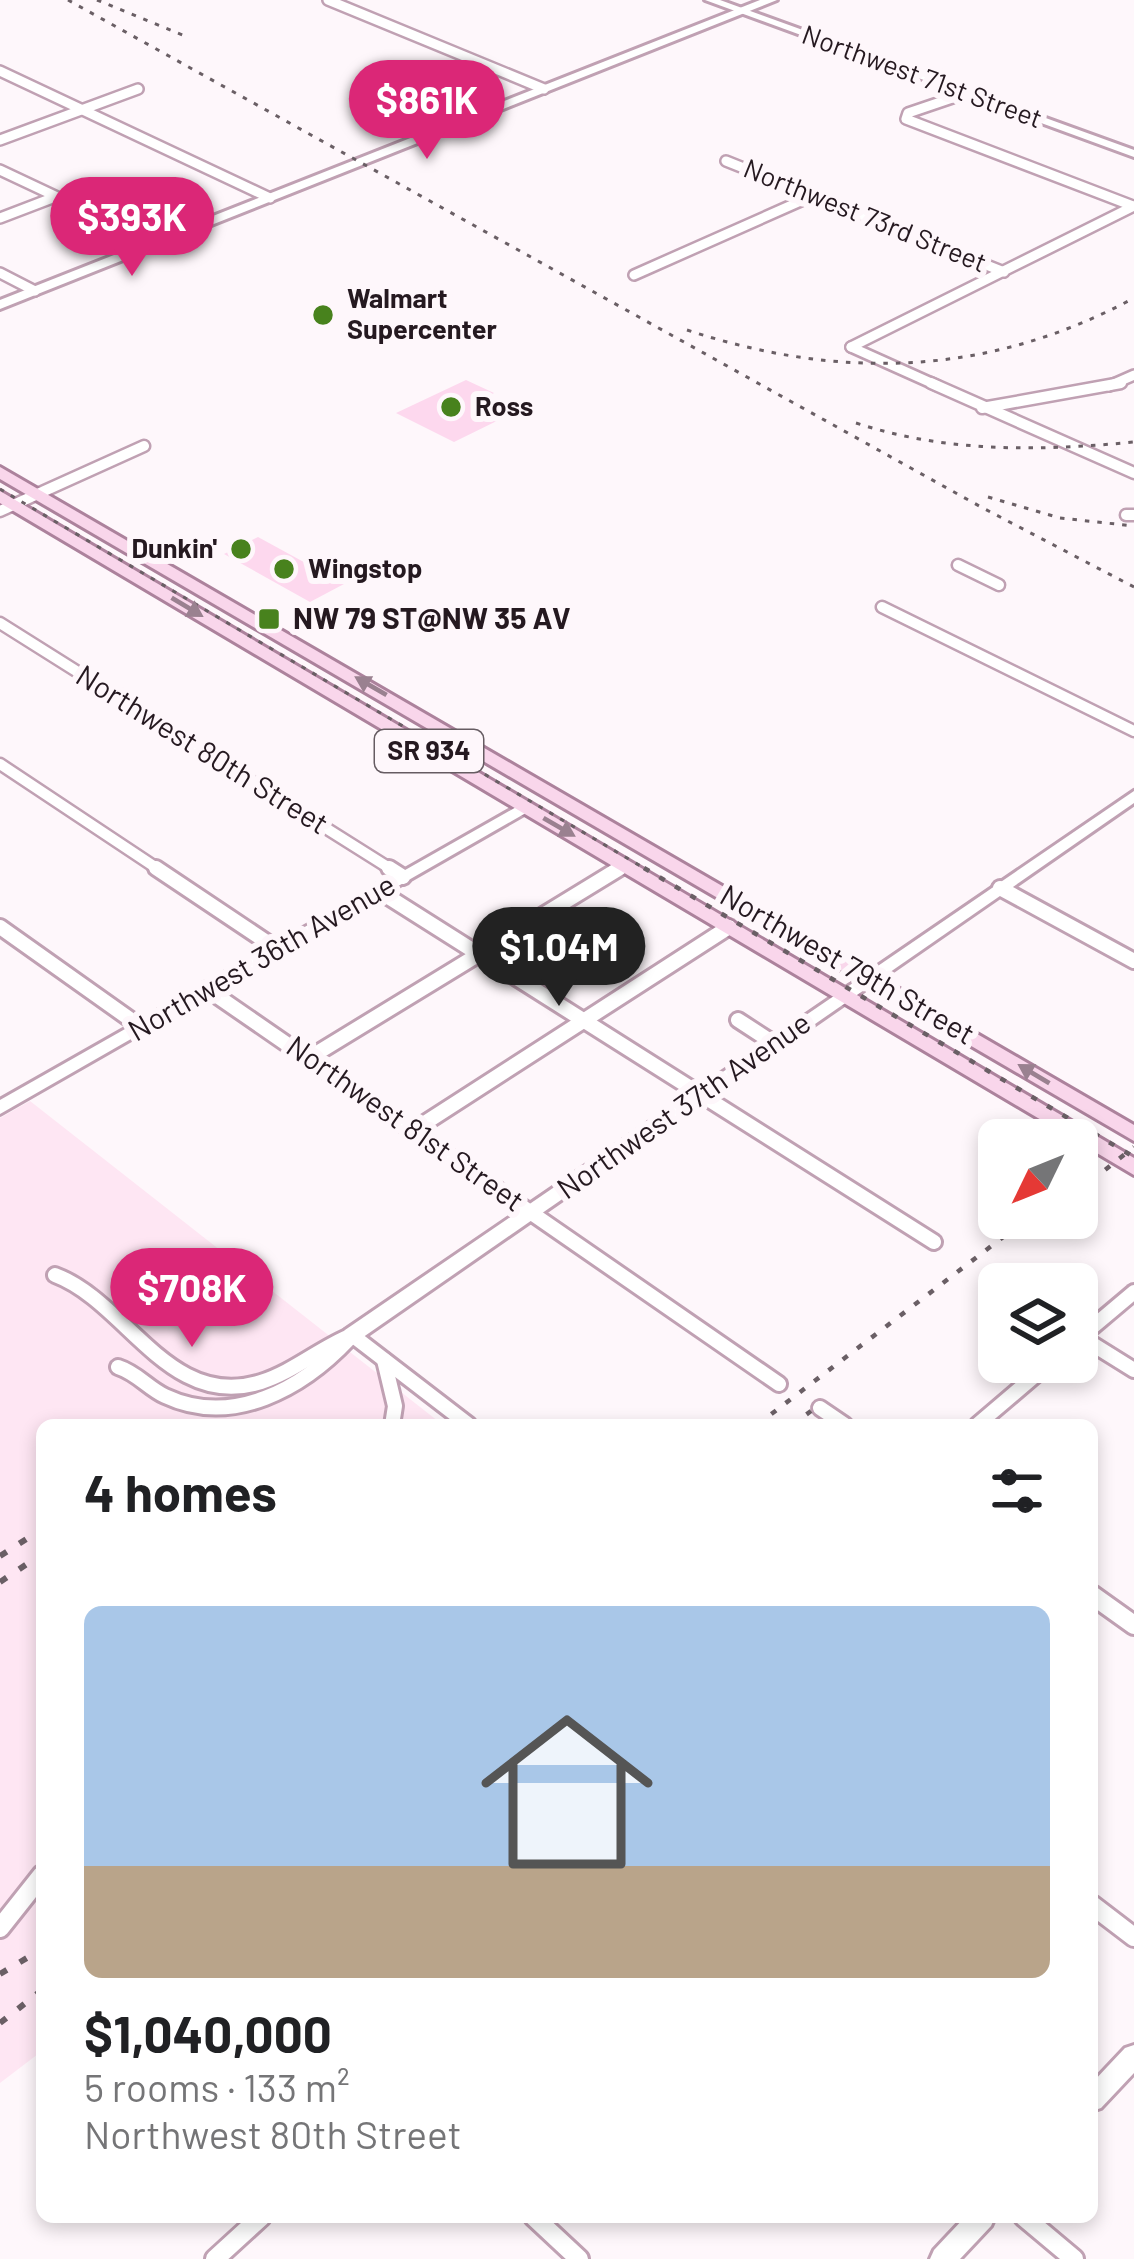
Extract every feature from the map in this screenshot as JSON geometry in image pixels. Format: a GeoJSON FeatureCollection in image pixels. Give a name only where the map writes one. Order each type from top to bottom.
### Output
{"type":"FeatureCollection","features":[{"type":"Feature","properties":{"kind":"main road"},"geometry":{"type":"LineString","coordinates":[[0,305],[772,0]]}},
{"type":"Feature","properties":{"kind":"main road","name":"Northwest 79th Street"},"geometry":{"type":"LineString","coordinates":[[0,472],[1134,1134]]}},
{"type":"Feature","properties":{"kind":"main road","name":"Northwest 79th Street"},"geometry":{"type":"LineString","coordinates":[[5,504],[1126,1164]]}},
{"type":"Feature","properties":{"kind":"street"},"geometry":{"type":"LineString","coordinates":[[328,0],[544,89]]}},
{"type":"Feature","properties":{"kind":"street","name":"Northwest 71st Street"},"geometry":{"type":"LineString","coordinates":[[710,0],[1134,154]]}},
{"type":"Feature","properties":{"kind":"street"},"geometry":{"type":"LineString","coordinates":[[0,71],[270,197]]}},
{"type":"Feature","properties":{"kind":"street"},"geometry":{"type":"LineString","coordinates":[[0,140],[138,88]]}},
{"type":"Feature","properties":{"kind":"street"},"geometry":{"type":"LineString","coordinates":[[967,93],[908,112],[905,119],[1133,206]]}},
{"type":"Feature","properties":{"kind":"street","name":"Northwest 73rd Street"},"geometry":{"type":"LineString","coordinates":[[726,160],[1004,272]]}},
{"type":"Feature","properties":{"kind":"street"},"geometry":{"type":"LineString","coordinates":[[0,170],[155,244]]}},
{"type":"Feature","properties":{"kind":"street"},"geometry":{"type":"LineString","coordinates":[[634,275],[812,196]]}},
{"type":"Feature","properties":{"kind":"street"},"geometry":{"type":"LineString","coordinates":[[0,218],[55,197]]}},
{"type":"Feature","properties":{"kind":"street"},"geometry":{"type":"LineString","coordinates":[[1133,206],[850,347],[1134,473]]}},
{"type":"Feature","properties":{"kind":"street"},"geometry":{"type":"LineString","coordinates":[[0,273],[35,291]]}},
{"type":"Feature","properties":{"kind":"street"},"geometry":{"type":"LineString","coordinates":[[982,408],[1118,384],[1134,375]]}},
{"type":"Feature","properties":{"kind":"street"},"geometry":{"type":"LineString","coordinates":[[5,504],[39,494],[144,446]]}},
{"type":"Feature","properties":{"kind":"street"},"geometry":{"type":"LineString","coordinates":[[958,565],[999,585]]}},
{"type":"Feature","properties":{"kind":"street"},"geometry":{"type":"LineString","coordinates":[[882,607],[1134,731]]}},
{"type":"Feature","properties":{"kind":"street","name":"Northwest 80th Street"},"geometry":{"type":"LineString","coordinates":[[0,623],[404,877]]}},
{"type":"Feature","properties":{"kind":"street"},"geometry":{"type":"LineString","coordinates":[[1,766],[278,949]]}},
{"type":"Feature","properties":{"kind":"street","name":"Northwest 37th Avenue"},"geometry":{"type":"LineString","coordinates":[[55,1275],[76,1283],[184,1376],[213,1388],[256,1384],[318,1348],[352,1335],[1134,796]]}},
{"type":"Feature","properties":{"kind":"street","name":"Northwest 36th Avenue"},"geometry":{"type":"LineString","coordinates":[[0,1108],[524,807]]}},
{"type":"Feature","properties":{"kind":"street"},"geometry":{"type":"LineString","coordinates":[[309,1058],[624,866]]}},
{"type":"Feature","properties":{"kind":"street"},"geometry":{"type":"LineString","coordinates":[[1000,888],[1134,961]]}},
{"type":"Feature","properties":{"kind":"street"},"geometry":{"type":"LineString","coordinates":[[379,891],[934,1241]]}},
{"type":"Feature","properties":{"kind":"street"},"geometry":{"type":"LineString","coordinates":[[0,926],[141,1027]]}},
{"type":"Feature","properties":{"kind":"street"},"geometry":{"type":"LineString","coordinates":[[414,1130],[729,927]]}},
{"type":"Feature","properties":{"kind":"street","name":"Northwest 81st Street"},"geometry":{"type":"LineString","coordinates":[[207,989],[779,1384]]}},
{"type":"Feature","properties":{"kind":"street"},"geometry":{"type":"LineString","coordinates":[[738,1020],[775,1044]]}},
{"type":"Feature","properties":{"kind":"street"},"geometry":{"type":"LineString","coordinates":[[1098,1323],[1134,1292]]}},
{"type":"Feature","properties":{"kind":"street"},"geometry":{"type":"LineString","coordinates":[[352,1335],[461,1419]]}},
{"type":"Feature","properties":{"kind":"street","name":"Northwest 37th Avenue"},"geometry":{"type":"LineString","coordinates":[[118,1367],[176,1400],[236,1406],[286,1389],[332,1359],[352,1335]]}},
{"type":"Feature","properties":{"kind":"street"},"geometry":{"type":"LineString","coordinates":[[1098,1350],[1134,1370]]}},
{"type":"Feature","properties":{"kind":"street"},"geometry":{"type":"LineString","coordinates":[[384,1360],[393,1419]]}},
{"type":"Feature","properties":{"kind":"street"},"geometry":{"type":"LineString","coordinates":[[984,1419],[1027,1383]]}},
{"type":"Feature","properties":{"kind":"street"},"geometry":{"type":"LineString","coordinates":[[820,1408],[836,1419]]}},
{"type":"Feature","properties":{"kind":"street"},"geometry":{"type":"LineString","coordinates":[[1098,1599],[1134,1624]]}},
{"type":"Feature","properties":{"kind":"street"},"geometry":{"type":"LineString","coordinates":[[0,1928],[36,1883]]}},
{"type":"Feature","properties":{"kind":"street"},"geometry":{"type":"LineString","coordinates":[[1098,1910],[1134,1937]]}},
{"type":"Feature","properties":{"kind":"street"},"geometry":{"type":"LineString","coordinates":[[1098,2094],[1134,2056]]}},
{"type":"Feature","properties":{"kind":"street"},"geometry":{"type":"LineString","coordinates":[[214,2259],[254,2223]]}},
{"type":"Feature","properties":{"kind":"street"},"geometry":{"type":"LineString","coordinates":[[540,2223],[579,2259]]}},
{"type":"Feature","properties":{"kind":"street"},"geometry":{"type":"LineString","coordinates":[[943,2259],[976,2223]]}},
{"type":"Feature","properties":{"kind":"street"},"geometry":{"type":"LineString","coordinates":[[1031,2223],[1074,2259]]}},
{"type":"Feature","properties":{"kind":"shaded area"},"geometry":{"type":"Polygon","coordinates":[[[30,1101],[435,1419],[36,1419],[36,2056],[0,2083],[0,1118],[30,1101]]]}},
{"type":"Feature","properties":{"kind":"building","name":"Ross"},"geometry":{"type":"Polygon","coordinates":[[[466,380],[494,393],[479,401],[509,415],[454,442],[396,413],[466,380]]]}},
{"type":"Feature","properties":{"kind":"building","name":"Wingstop"},"geometry":{"type":"Polygon","coordinates":[[[258,537],[344,584],[310,602],[224,554],[258,537]]]}},
{"type":"Feature","properties":{"kind":"railway"},"geometry":{"type":"LineString","coordinates":[[68,0],[981,507],[1134,587]]}},
{"type":"Feature","properties":{"kind":"railway"},"geometry":{"type":"LineString","coordinates":[[97,0],[185,36]]}},
{"type":"Feature","properties":{"kind":"railway"},"geometry":{"type":"LineString","coordinates":[[687,330],[802,357],[914,362],[1025,343],[1134,298]]}},
{"type":"Feature","properties":{"kind":"railway"},"geometry":{"type":"LineString","coordinates":[[856,423],[959,445],[1063,447],[1134,442]]}},
{"type":"Feature","properties":{"kind":"railway"},"geometry":{"type":"LineString","coordinates":[[0,489],[649,871]]}},
{"type":"Feature","properties":{"kind":"railway"},"geometry":{"type":"LineString","coordinates":[[988,497],[1060,518],[1134,526]]}},
{"type":"Feature","properties":{"kind":"railway"},"geometry":{"type":"LineString","coordinates":[[644,868],[1127,1153]]}},
{"type":"Feature","properties":{"kind":"railway"},"geometry":{"type":"LineString","coordinates":[[1127,1153],[1134,1147]]}},
{"type":"Feature","properties":{"kind":"railway"},"geometry":{"type":"LineString","coordinates":[[1098,1175],[1127,1153]]}},
{"type":"Feature","properties":{"kind":"railway"},"geometry":{"type":"LineString","coordinates":[[1127,1153],[1134,1157]]}},
{"type":"Feature","properties":{"kind":"railway"},"geometry":{"type":"LineString","coordinates":[[765,1419],[1001,1239]]}},
{"type":"Feature","properties":{"kind":"railway"},"geometry":{"type":"LineString","coordinates":[[800,1419],[811,1411]]}},
{"type":"Feature","properties":{"kind":"railway"},"geometry":{"type":"LineString","coordinates":[[0,1556],[36,1533]]}},
{"type":"Feature","properties":{"kind":"railway"},"geometry":{"type":"LineString","coordinates":[[0,1582],[36,1558]]}},
{"type":"Feature","properties":{"kind":"railway"},"geometry":{"type":"LineString","coordinates":[[0,1974],[36,1953]]}},
{"type":"Feature","properties":{"kind":"railway"},"geometry":{"type":"LineString","coordinates":[[0,2023],[36,1995]]}},
{"type":"Feature","properties":{"kind":"place","name":"Walmart Supercenter"},"geometry":{"type":"Point","coordinates":[323,315]}},
{"type":"Feature","properties":{"kind":"place","name":"Ross"},"geometry":{"type":"Point","coordinates":[451,407]}},
{"type":"Feature","properties":{"kind":"place","name":"Dunkin'"},"geometry":{"type":"Point","coordinates":[241,549]}},
{"type":"Feature","properties":{"kind":"place","name":"Wingstop"},"geometry":{"type":"Point","coordinates":[284,569]}},
{"type":"Feature","properties":{"kind":"place","name":"NW 79 ST@NW 35 AV"},"geometry":{"type":"Point","coordinates":[269,619]}}]}
